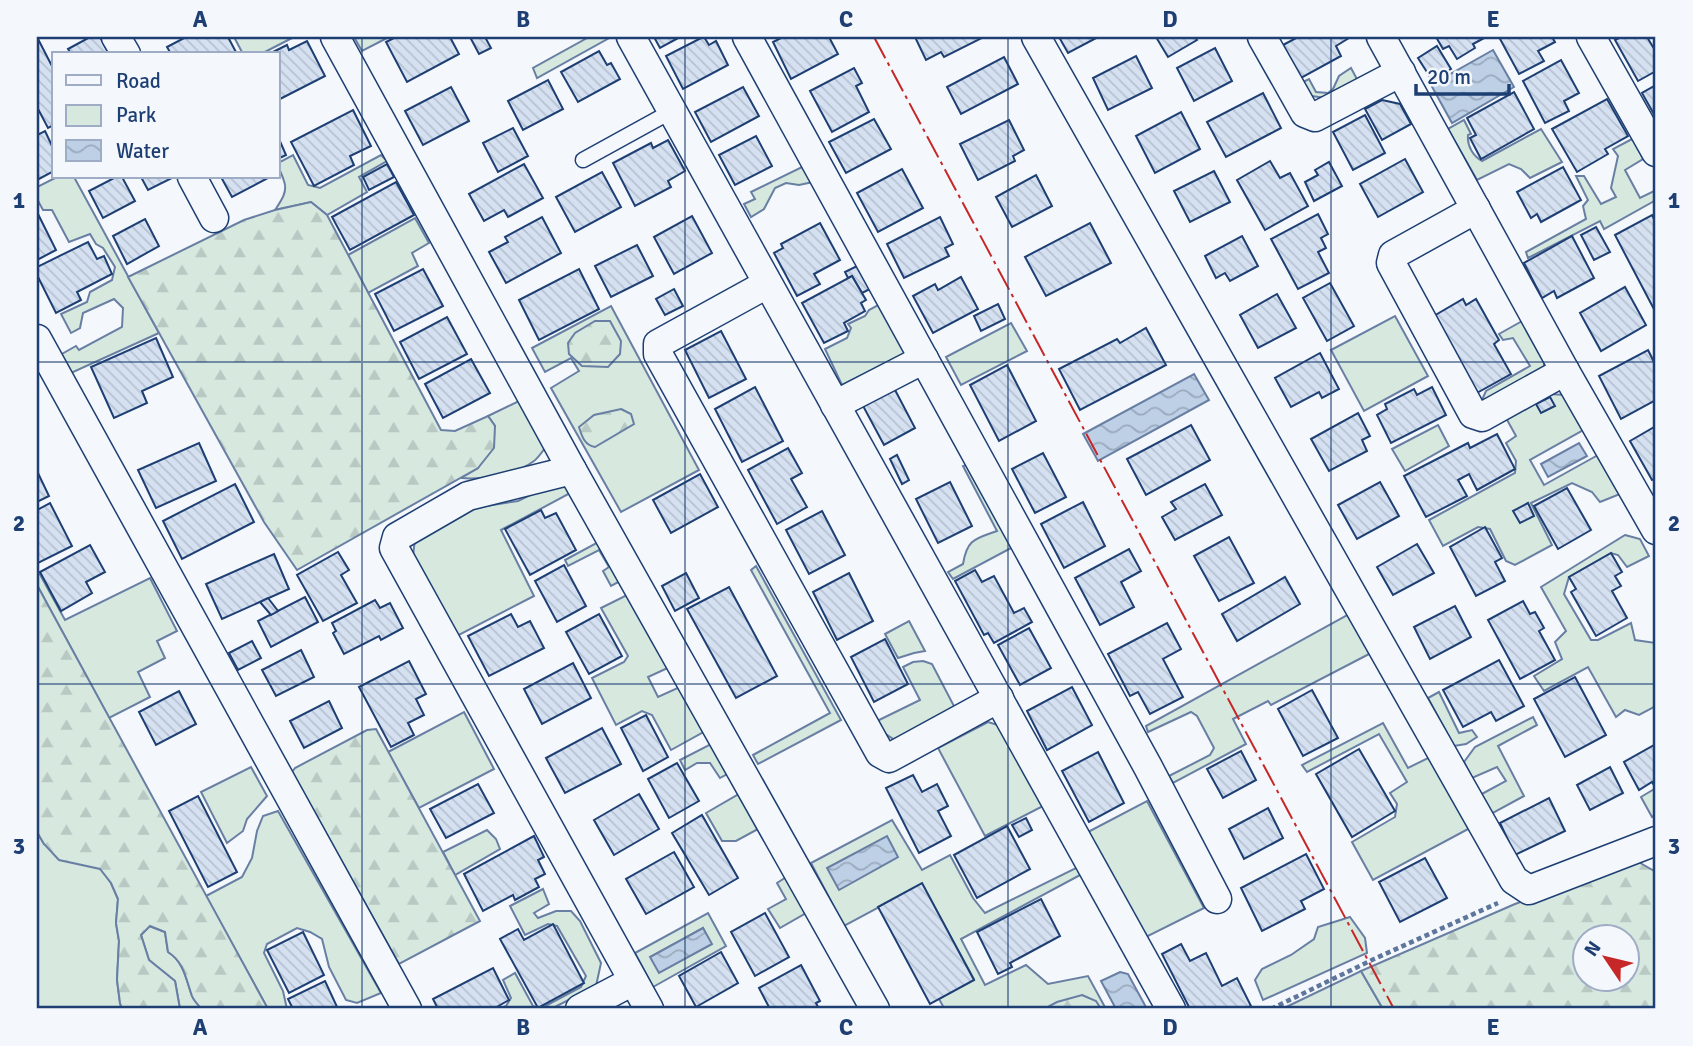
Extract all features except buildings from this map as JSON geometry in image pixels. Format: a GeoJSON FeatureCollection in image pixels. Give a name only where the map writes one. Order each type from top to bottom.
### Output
{"type":"FeatureCollection","features":[{"type":"Feature","properties":{"kind":"street"},"geometry":{"type":"LineString","coordinates":[[335,37],[572,470],[875,1009]]}},
{"type":"Feature","properties":{"kind":"street"},"geometry":{"type":"LineString","coordinates":[[631,37],[1171,1009]]}},
{"type":"Feature","properties":{"kind":"street"},"geometry":{"type":"LineString","coordinates":[[747,37],[1142,755],[1217,899]]}},
{"type":"Feature","properties":{"kind":"street"},"geometry":{"type":"LineString","coordinates":[[1036,37],[1514,880],[1529,890],[1654,845]]}},
{"type":"Feature","properties":{"kind":"street"},"geometry":{"type":"LineString","coordinates":[[1262,37],[1305,113],[1315,117],[1401,72]]}},
{"type":"Feature","properties":{"kind":"street"},"geometry":{"type":"LineString","coordinates":[[1381,37],[1656,530]]}},
{"type":"Feature","properties":{"kind":"street"},"geometry":{"type":"LineString","coordinates":[[1591,37],[1656,152]]}},
{"type":"Feature","properties":{"kind":"street"},"geometry":{"type":"LineString","coordinates":[[193,178],[214,218]]}},
{"type":"Feature","properties":{"kind":"street"},"geometry":{"type":"LineString","coordinates":[[1476,209],[1394,255],[1391,263],[1467,402],[1474,414],[1482,417],[1565,371]]}},
{"type":"Feature","properties":{"kind":"street"},"geometry":{"type":"LineString","coordinates":[[767,284],[658,344],[658,354],[880,753],[889,758],[999,698]]}},
{"type":"Feature","properties":{"kind":"street"},"geometry":{"type":"LineString","coordinates":[[37,339],[407,1009]]}},
{"type":"Feature","properties":{"kind":"street"},"geometry":{"type":"LineString","coordinates":[[835,405],[924,359]]}},
{"type":"Feature","properties":{"kind":"street"},"geometry":{"type":"LineString","coordinates":[[572,470],[468,496],[397,537],[394,548],[649,1009]]}},
{"type":"Feature","properties":{"kind":"street"},"geometry":{"type":"LineString","coordinates":[[580,1009],[634,981]]}},
{"type":"Feature","properties":{"kind":"lane"},"geometry":{"type":"LineString","coordinates":[[583,160],[672,111]]}},
{"type":"Feature","properties":{"kind":"path"},"geometry":{"type":"LineString","coordinates":[[1271,1009],[1374,959],[1529,890]]}},
{"type":"Feature","properties":{"kind":"green space"},"geometry":{"type":"Polygon","coordinates":[[[234,37],[294,37],[265,52],[242,52],[234,37]]]}},
{"type":"Feature","properties":{"kind":"green space"},"geometry":{"type":"Polygon","coordinates":[[[354,37],[389,37],[362,51],[354,37]]]}},
{"type":"Feature","properties":{"kind":"green space"},"geometry":{"type":"Polygon","coordinates":[[[589,37],[611,37],[537,78],[533,68],[589,37]]]}},
{"type":"Feature","properties":{"kind":"green space"},"geometry":{"type":"Polygon","coordinates":[[[1351,68],[1358,81],[1327,98],[1311,96],[1303,82],[1309,79],[1316,92],[1328,93],[1339,76],[1351,68]]]}},
{"type":"Feature","properties":{"kind":"green space"},"geometry":{"type":"Polygon","coordinates":[[[1464,120],[1471,134],[1468,135],[1470,147],[1482,161],[1541,129],[1562,162],[1530,178],[1521,169],[1509,164],[1477,180],[1448,129],[1464,120]]]}},
{"type":"Feature","properties":{"kind":"green space"},"geometry":{"type":"Polygon","coordinates":[[[1634,138],[1643,159],[1625,170],[1640,198],[1654,191],[1656,200],[1604,229],[1600,221],[1528,258],[1526,252],[1586,219],[1583,206],[1588,200],[1576,176],[1584,176],[1601,204],[1616,197],[1611,188],[1618,156],[1613,149],[1634,138]]]}},
{"type":"Feature","properties":{"kind":"green space"},"geometry":{"type":"Polygon","coordinates":[[[293,155],[308,185],[320,188],[381,155],[387,161],[359,177],[367,192],[327,215],[311,202],[275,210],[285,189],[280,162],[293,155]]]}},
{"type":"Feature","properties":{"kind":"green space"},"geometry":{"type":"Polygon","coordinates":[[[804,166],[813,182],[799,185],[786,183],[775,188],[764,209],[751,217],[744,204],[755,199],[751,192],[804,166]]]}},
{"type":"Feature","properties":{"kind":"green space"},"geometry":{"type":"Polygon","coordinates":[[[55,178],[75,178],[159,333],[71,373],[60,355],[76,346],[79,350],[122,327],[123,308],[114,299],[83,313],[80,328],[71,333],[61,314],[87,302],[90,292],[112,280],[115,267],[90,234],[69,242],[52,210],[43,210],[37,199],[37,187],[55,178]]]}},
{"type":"Feature","properties":{"kind":"green space"},"geometry":{"type":"Polygon","coordinates":[[[311,202],[327,215],[441,430],[455,431],[488,416],[495,426],[494,448],[478,468],[297,570],[264,522],[128,277],[244,220],[311,202]]]}},
{"type":"Feature","properties":{"kind":"green space"},"geometry":{"type":"Polygon","coordinates":[[[415,218],[429,243],[412,253],[418,266],[368,293],[348,255],[415,218]]]}},
{"type":"Feature","properties":{"kind":"green space"},"geometry":{"type":"Polygon","coordinates":[[[880,304],[906,353],[842,385],[825,349],[847,338],[851,328],[848,324],[865,316],[869,310],[880,304]]]}},
{"type":"Feature","properties":{"kind":"green space"},"geometry":{"type":"Polygon","coordinates":[[[611,306],[699,470],[621,512],[551,388],[579,371],[571,358],[545,372],[532,348],[611,306]]]}},
{"type":"Feature","properties":{"kind":"green space"},"geometry":{"type":"Polygon","coordinates":[[[1395,316],[1428,376],[1364,411],[1331,350],[1395,316]]]}},
{"type":"Feature","properties":{"kind":"green space"},"geometry":{"type":"Polygon","coordinates":[[[1524,320],[1545,358],[1543,372],[1493,401],[1482,400],[1486,391],[1530,366],[1513,338],[1503,340],[1499,334],[1524,320]]]}},
{"type":"Feature","properties":{"kind":"green space"},"geometry":{"type":"Polygon","coordinates":[[[595,321],[610,321],[621,341],[620,354],[608,367],[582,366],[569,354],[568,343],[575,333],[595,321]]]}},
{"type":"Feature","properties":{"kind":"green space"},"geometry":{"type":"Polygon","coordinates":[[[1011,323],[1027,351],[961,385],[946,357],[1011,323]]]}},
{"type":"Feature","properties":{"kind":"green space"},"geometry":{"type":"Polygon","coordinates":[[[1549,394],[1566,395],[1585,429],[1530,460],[1544,485],[1598,455],[1620,494],[1600,502],[1592,492],[1572,483],[1531,503],[1552,545],[1515,565],[1506,561],[1490,529],[1478,527],[1443,546],[1429,520],[1515,473],[1516,461],[1506,443],[1516,436],[1506,418],[1549,394]]]}},
{"type":"Feature","properties":{"kind":"green space"},"geometry":{"type":"Polygon","coordinates":[[[521,400],[545,448],[527,466],[509,473],[461,478],[478,468],[495,426],[488,416],[521,400]]]}},
{"type":"Feature","properties":{"kind":"green space"},"geometry":{"type":"Polygon","coordinates":[[[621,409],[631,414],[634,424],[595,447],[586,442],[579,427],[594,415],[621,409]]]}},
{"type":"Feature","properties":{"kind":"green space"},"geometry":{"type":"Polygon","coordinates":[[[1438,425],[1449,446],[1405,471],[1392,449],[1438,425]]]}},
{"type":"Feature","properties":{"kind":"green space"},"geometry":{"type":"Polygon","coordinates":[[[970,464],[1013,547],[953,579],[948,572],[963,564],[967,549],[973,541],[997,531],[963,466],[970,464]]]}},
{"type":"Feature","properties":{"kind":"green space"},"geometry":{"type":"Polygon","coordinates":[[[572,485],[576,490],[501,530],[534,596],[455,637],[413,556],[415,539],[467,509],[518,501],[547,487],[572,485]]]}},
{"type":"Feature","properties":{"kind":"green space"},"geometry":{"type":"Polygon","coordinates":[[[1625,535],[1640,539],[1649,556],[1627,567],[1618,555],[1611,553],[1569,577],[1564,594],[1591,640],[1598,640],[1631,623],[1635,640],[1656,643],[1656,706],[1639,715],[1625,710],[1616,717],[1588,667],[1544,691],[1534,676],[1562,659],[1555,642],[1566,631],[1541,587],[1625,535]]]}},
{"type":"Feature","properties":{"kind":"green space"},"geometry":{"type":"Polygon","coordinates":[[[602,540],[624,579],[611,586],[603,571],[609,567],[599,550],[568,566],[565,560],[602,540]]]}},
{"type":"Feature","properties":{"kind":"green space"},"geometry":{"type":"Polygon","coordinates":[[[756,566],[841,720],[758,764],[753,755],[830,713],[751,570],[756,566]]]}},
{"type":"Feature","properties":{"kind":"green space"},"geometry":{"type":"Polygon","coordinates":[[[37,569],[65,620],[150,578],[177,631],[157,641],[165,658],[138,672],[150,697],[109,718],[37,585],[37,569]]]}},
{"type":"Feature","properties":{"kind":"green space"},"geometry":{"type":"Polygon","coordinates":[[[37,585],[268,1009],[202,1009],[193,998],[181,966],[168,952],[165,932],[150,926],[141,935],[149,960],[175,981],[180,1009],[122,1009],[117,980],[118,899],[111,883],[100,869],[59,860],[37,832],[37,585]]]}},
{"type":"Feature","properties":{"kind":"green space"},"geometry":{"type":"Polygon","coordinates":[[[631,593],[672,666],[648,677],[658,697],[682,686],[707,730],[671,750],[652,715],[642,711],[616,725],[592,678],[624,662],[628,656],[601,608],[631,593]]]}},
{"type":"Feature","properties":{"kind":"green space"},"geometry":{"type":"Polygon","coordinates":[[[1349,614],[1371,653],[1271,705],[1268,701],[1233,719],[1246,744],[1173,783],[1169,776],[1210,755],[1214,748],[1197,716],[1191,712],[1148,732],[1146,726],[1349,614]]]}},
{"type":"Feature","properties":{"kind":"green space"},"geometry":{"type":"Polygon","coordinates":[[[909,621],[925,651],[898,658],[885,634],[909,621]]]}},
{"type":"Feature","properties":{"kind":"green space"},"geometry":{"type":"Polygon","coordinates":[[[923,661],[932,664],[955,708],[895,740],[884,733],[877,721],[920,700],[903,667],[923,661]]]}},
{"type":"Feature","properties":{"kind":"green space"},"geometry":{"type":"Polygon","coordinates":[[[1439,692],[1459,733],[1472,730],[1477,737],[1466,744],[1454,746],[1428,698],[1439,692]]]}},
{"type":"Feature","properties":{"kind":"green space"},"geometry":{"type":"Polygon","coordinates":[[[464,712],[494,769],[419,808],[388,752],[464,712]]]}},
{"type":"Feature","properties":{"kind":"green space"},"geometry":{"type":"Polygon","coordinates":[[[1533,717],[1537,725],[1498,746],[1524,796],[1491,814],[1480,795],[1506,781],[1497,767],[1472,778],[1464,762],[1475,747],[1533,717]]]}},
{"type":"Feature","properties":{"kind":"green space"},"geometry":{"type":"Polygon","coordinates":[[[988,722],[1001,726],[1045,805],[985,836],[938,748],[988,722]]]}},
{"type":"Feature","properties":{"kind":"green space"},"geometry":{"type":"Polygon","coordinates":[[[1383,723],[1408,768],[1432,756],[1470,828],[1373,880],[1352,842],[1395,817],[1397,804],[1390,793],[1407,782],[1379,734],[1307,772],[1302,765],[1383,723]]]}},
{"type":"Feature","properties":{"kind":"green space"},"geometry":{"type":"Polygon","coordinates":[[[376,729],[480,921],[399,964],[292,772],[367,730],[376,729]]]}},
{"type":"Feature","properties":{"kind":"green space"},"geometry":{"type":"Polygon","coordinates":[[[713,743],[729,773],[720,778],[710,763],[697,763],[685,770],[680,760],[713,743]]]}},
{"type":"Feature","properties":{"kind":"green space"},"geometry":{"type":"Polygon","coordinates":[[[251,767],[267,796],[247,819],[243,831],[227,843],[201,792],[251,767]]]}},
{"type":"Feature","properties":{"kind":"green space"},"geometry":{"type":"Polygon","coordinates":[[[1656,788],[1656,814],[1652,817],[1641,797],[1656,788]]]}},
{"type":"Feature","properties":{"kind":"green space"},"geometry":{"type":"Polygon","coordinates":[[[739,794],[758,829],[736,841],[722,841],[706,813],[739,794]]]}},
{"type":"Feature","properties":{"kind":"green space"},"geometry":{"type":"Polygon","coordinates":[[[1147,801],[1204,908],[1144,938],[1088,832],[1147,801]]]}},
{"type":"Feature","properties":{"kind":"green space"},"geometry":{"type":"Polygon","coordinates":[[[278,811],[381,993],[357,1003],[346,1000],[329,967],[322,939],[297,928],[267,944],[264,953],[283,991],[287,1009],[268,1009],[206,896],[242,877],[252,858],[263,816],[278,811]]]}},
{"type":"Feature","properties":{"kind":"green space"},"geometry":{"type":"Polygon","coordinates":[[[892,820],[922,870],[950,855],[973,898],[985,913],[1078,867],[1082,874],[961,939],[985,985],[1026,965],[1048,984],[1088,976],[1106,1009],[942,1009],[944,1008],[939,999],[974,979],[922,884],[844,926],[811,863],[892,820]]]}},
{"type":"Feature","properties":{"kind":"green space"},"geometry":{"type":"Polygon","coordinates":[[[487,830],[496,839],[500,849],[455,875],[443,852],[487,830]]]}},
{"type":"Feature","properties":{"kind":"green space"},"geometry":{"type":"Polygon","coordinates":[[[37,832],[44,844],[101,869],[111,883],[118,899],[117,980],[122,1009],[37,1009],[37,832]]]}},
{"type":"Feature","properties":{"kind":"green space"},"geometry":{"type":"Polygon","coordinates":[[[1635,860],[1656,872],[1656,1009],[1383,1009],[1361,971],[1515,904],[1635,860]]]}},
{"type":"Feature","properties":{"kind":"green space"},"geometry":{"type":"Polygon","coordinates":[[[788,876],[806,913],[780,928],[768,909],[786,899],[777,883],[788,876]]]}},
{"type":"Feature","properties":{"kind":"green space"},"geometry":{"type":"Polygon","coordinates":[[[543,889],[549,904],[534,913],[538,918],[556,911],[571,911],[580,921],[601,963],[596,986],[551,1009],[540,1009],[581,987],[586,976],[557,926],[548,924],[525,935],[510,906],[543,889]]]}},
{"type":"Feature","properties":{"kind":"green space"},"geometry":{"type":"Polygon","coordinates":[[[708,913],[726,946],[653,987],[635,953],[708,913]],[[703,928],[651,957],[659,972],[711,944],[703,928]]]}},
{"type":"Feature","properties":{"kind":"green space"},"geometry":{"type":"Polygon","coordinates":[[[1350,917],[1365,938],[1367,953],[1263,1000],[1255,980],[1262,969],[1291,955],[1314,939],[1318,927],[1350,917]]]}},
{"type":"Feature","properties":{"kind":"green space"},"geometry":{"type":"Polygon","coordinates":[[[149,926],[165,932],[168,952],[181,966],[193,998],[202,1009],[180,1009],[175,981],[149,960],[141,935],[149,926]]]}},
{"type":"Feature","properties":{"kind":"green space"},"geometry":{"type":"Polygon","coordinates":[[[1361,971],[1383,1009],[1282,1009],[1361,971]]]}},
{"type":"Feature","properties":{"kind":"green space"},"geometry":{"type":"Polygon","coordinates":[[[515,973],[533,1006],[540,1009],[500,1009],[506,1006],[511,998],[503,980],[515,973]]]}},
{"type":"Feature","properties":{"kind":"green space"},"geometry":{"type":"Polygon","coordinates":[[[1082,995],[1096,1001],[1101,1009],[1044,1009],[1057,1002],[1082,995]]]}},
{"type":"Feature","properties":{"kind":"water"},"geometry":{"type":"Polygon","coordinates":[[[1493,50],[1514,87],[1452,123],[1431,85],[1493,50]]]}},
{"type":"Feature","properties":{"kind":"water"},"geometry":{"type":"Polygon","coordinates":[[[1194,374],[1209,400],[1098,461],[1083,434],[1194,374]]]}},
{"type":"Feature","properties":{"kind":"water"},"geometry":{"type":"Polygon","coordinates":[[[1579,443],[1587,456],[1548,477],[1541,464],[1579,443]]]}},
{"type":"Feature","properties":{"kind":"water"},"geometry":{"type":"Polygon","coordinates":[[[887,836],[898,857],[839,890],[827,868],[887,836]]]}},
{"type":"Feature","properties":{"kind":"water"},"geometry":{"type":"Polygon","coordinates":[[[703,928],[712,944],[659,973],[650,957],[703,928]]]}},
{"type":"Feature","properties":{"kind":"water"},"geometry":{"type":"Polygon","coordinates":[[[1120,972],[1128,974],[1147,1009],[1116,1009],[1101,981],[1120,972]]]}},
{"type":"Feature","properties":{"kind":"power"},"geometry":{"type":"LineString","coordinates":[[874,37],[1394,1009]]}}]}
